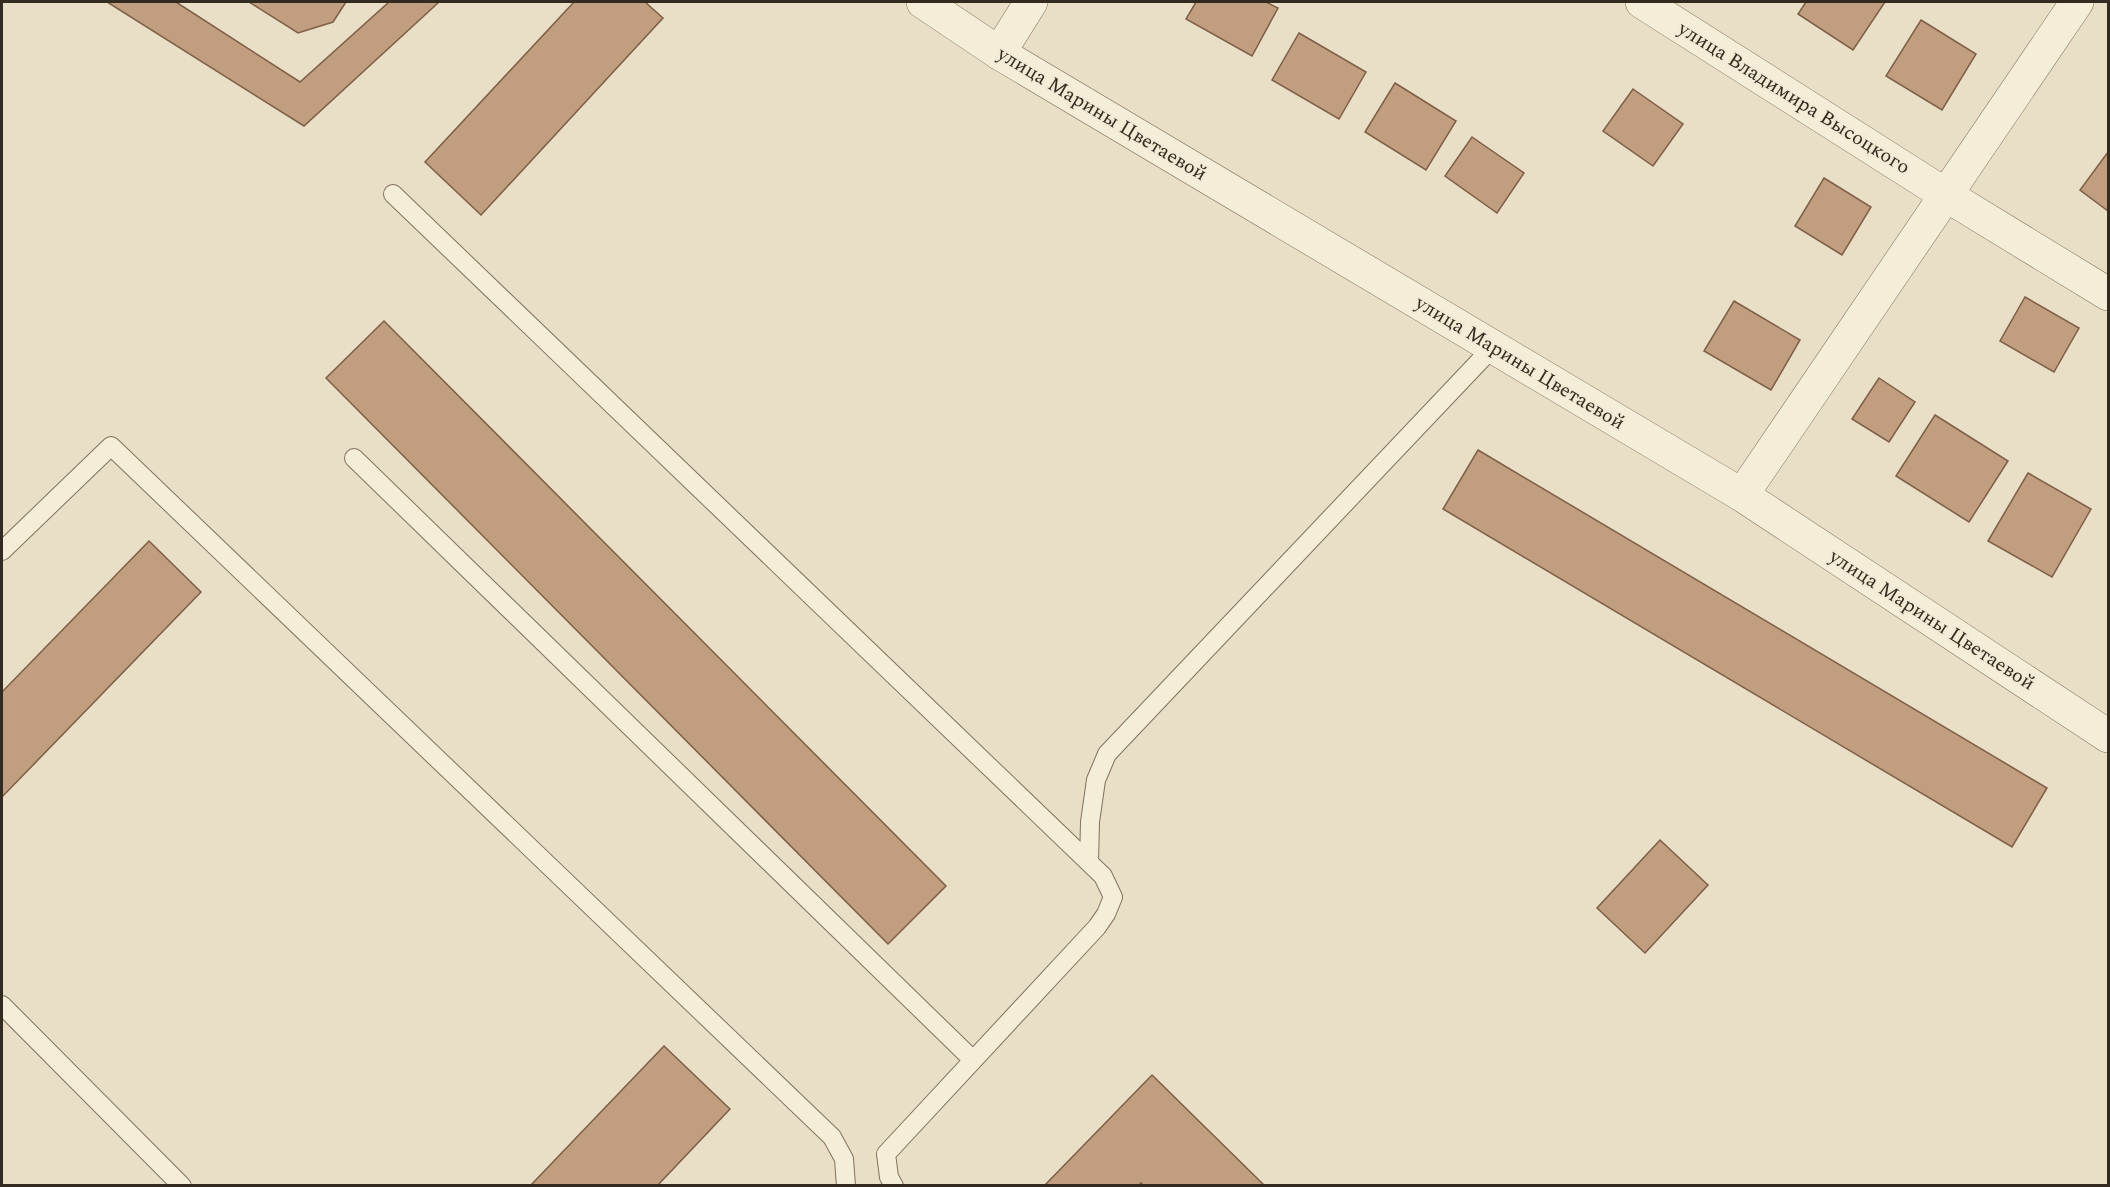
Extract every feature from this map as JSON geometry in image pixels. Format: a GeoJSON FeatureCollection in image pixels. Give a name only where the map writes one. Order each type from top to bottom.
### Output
{"type":"FeatureCollection","features":[{"type":"Feature","properties":{"kind":"street","name":"улица Марины Цветаевой"},"geometry":{"type":"LineString","coordinates":[[923,2],[999,53],[1743,495],[2109,736]]}},
{"type":"Feature","properties":{"kind":"street"},"geometry":{"type":"LineString","coordinates":[[999,53],[1031,2]]}},
{"type":"Feature","properties":{"kind":"street","name":"улица Владимира Высоцкого"},"geometry":{"type":"LineString","coordinates":[[1642,2],[1946,195],[2109,294]]}},
{"type":"Feature","properties":{"kind":"street"},"geometry":{"type":"LineString","coordinates":[[1743,495],[2077,2]]}},
{"type":"Feature","properties":{"kind":"lane"},"geometry":{"type":"LineString","coordinates":[[393,194],[1103,876],[1113,897],[1098,927],[886,1154],[889,1177],[894,1185]]}},
{"type":"Feature","properties":{"kind":"lane"},"geometry":{"type":"LineString","coordinates":[[1089,862],[1090,822],[1096,780],[1107,754],[1493,347]]}},
{"type":"Feature","properties":{"kind":"lane"},"geometry":{"type":"LineString","coordinates":[[2,551],[111,446],[832,1137],[844,1159],[846,1185]]}},
{"type":"Feature","properties":{"kind":"lane"},"geometry":{"type":"LineString","coordinates":[[354,458],[973,1060]]}},
{"type":"Feature","properties":{"kind":"lane"},"geometry":{"type":"LineString","coordinates":[[2,1005],[182,1185]]}},
{"type":"Feature","properties":{"kind":"building"},"geometry":{"type":"Polygon","coordinates":[[[107,2],[176,2],[300,82],[389,2],[439,2],[304,126],[107,2]]]}},
{"type":"Feature","properties":{"kind":"building"},"geometry":{"type":"Polygon","coordinates":[[[249,2],[346,2],[333,22],[298,33],[249,2]]]}},
{"type":"Feature","properties":{"kind":"building"},"geometry":{"type":"Polygon","coordinates":[[[574,2],[645,2],[663,18],[481,215],[425,162],[574,2]]]}},
{"type":"Feature","properties":{"kind":"building"},"geometry":{"type":"Polygon","coordinates":[[[1196,2],[1266,2],[1278,8],[1252,56],[1186,19],[1196,2]]]}},
{"type":"Feature","properties":{"kind":"building"},"geometry":{"type":"Polygon","coordinates":[[[1806,2],[1885,2],[1853,50],[1798,14],[1806,2]]]}},
{"type":"Feature","properties":{"kind":"building"},"geometry":{"type":"Polygon","coordinates":[[[1921,20],[1976,54],[1942,110],[1886,76],[1921,20]]]}},
{"type":"Feature","properties":{"kind":"building"},"geometry":{"type":"Polygon","coordinates":[[[1299,33],[1366,72],[1339,119],[1272,80],[1299,33]]]}},
{"type":"Feature","properties":{"kind":"building"},"geometry":{"type":"Polygon","coordinates":[[[1395,83],[1456,121],[1426,170],[1365,132],[1395,83]]]}},
{"type":"Feature","properties":{"kind":"building"},"geometry":{"type":"Polygon","coordinates":[[[1633,89],[1683,124],[1653,166],[1603,131],[1633,89]]]}},
{"type":"Feature","properties":{"kind":"building"},"geometry":{"type":"Polygon","coordinates":[[[1472,137],[1524,173],[1497,213],[1445,176],[1472,137]]]}},
{"type":"Feature","properties":{"kind":"building"},"geometry":{"type":"Polygon","coordinates":[[[2108,152],[2108,211],[2080,190],[2108,152]]]}},
{"type":"Feature","properties":{"kind":"building"},"geometry":{"type":"Polygon","coordinates":[[[1824,178],[1871,207],[1842,255],[1795,226],[1824,178]]]}},
{"type":"Feature","properties":{"kind":"building"},"geometry":{"type":"Polygon","coordinates":[[[2025,297],[2079,328],[2054,372],[2000,341],[2025,297]]]}},
{"type":"Feature","properties":{"kind":"building"},"geometry":{"type":"Polygon","coordinates":[[[1734,301],[1800,340],[1771,390],[1704,351],[1734,301]]]}},
{"type":"Feature","properties":{"kind":"building"},"geometry":{"type":"Polygon","coordinates":[[[384,321],[946,886],[888,944],[326,378],[384,321]]]}},
{"type":"Feature","properties":{"kind":"building"},"geometry":{"type":"Polygon","coordinates":[[[1879,378],[1915,402],[1889,442],[1852,419],[1879,378]]]}},
{"type":"Feature","properties":{"kind":"building"},"geometry":{"type":"Polygon","coordinates":[[[1935,415],[2008,461],[1969,522],[1896,476],[1935,415]]]}},
{"type":"Feature","properties":{"kind":"building"},"geometry":{"type":"Polygon","coordinates":[[[1478,450],[2047,788],[2012,847],[1443,509],[1478,450]]]}},
{"type":"Feature","properties":{"kind":"building"},"geometry":{"type":"Polygon","coordinates":[[[2028,473],[2091,509],[2052,577],[1988,541],[2028,473]]]}},
{"type":"Feature","properties":{"kind":"building"},"geometry":{"type":"Polygon","coordinates":[[[149,541],[201,592],[2,797],[2,692],[149,541]]]}},
{"type":"Feature","properties":{"kind":"building"},"geometry":{"type":"Polygon","coordinates":[[[1660,840],[1708,885],[1645,953],[1597,908],[1660,840]]]}},
{"type":"Feature","properties":{"kind":"building"},"geometry":{"type":"Polygon","coordinates":[[[664,1046],[730,1109],[657,1186],[530,1186],[664,1046]]]}},
{"type":"Feature","properties":{"kind":"building"},"geometry":{"type":"Polygon","coordinates":[[[1152,1075],[1265,1186],[1143,1186],[1141,1183],[1138,1186],[1044,1186],[1152,1075]]]}}]}
